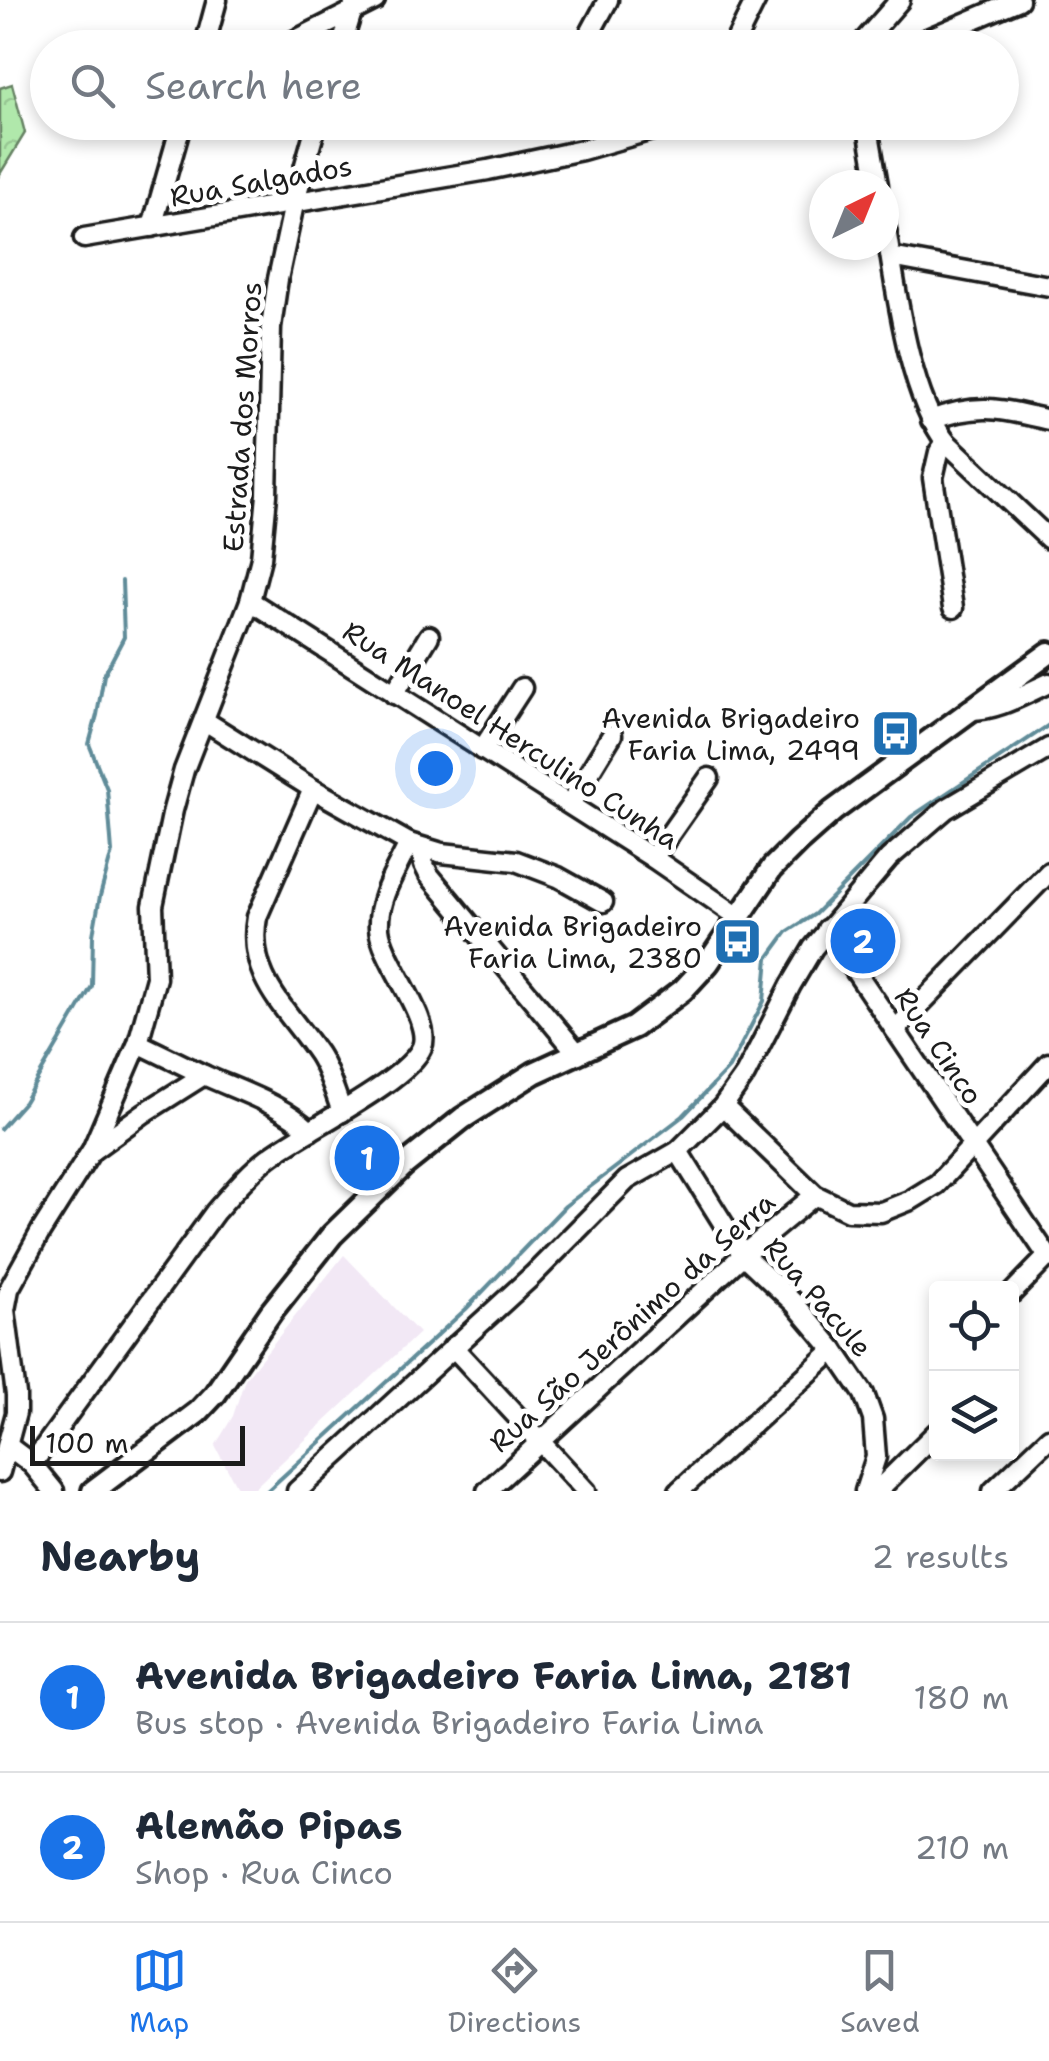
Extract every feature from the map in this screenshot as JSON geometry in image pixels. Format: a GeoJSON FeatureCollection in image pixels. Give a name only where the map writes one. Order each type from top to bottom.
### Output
{"type":"FeatureCollection","features":[{"type":"Feature","properties":{"kind":"main road"},"geometry":{"type":"LineString","coordinates":[[93,1491],[198,1412],[332,1235],[404,1165],[463,1118],[534,1073],[634,1027],[683,990],[708,963],[772,868],[798,842],[832,811],[1049,652]]}},
{"type":"Feature","properties":{"kind":"street"},"geometry":{"type":"LineString","coordinates":[[209,30],[218,0]]}},
{"type":"Feature","properties":{"kind":"street"},"geometry":{"type":"LineString","coordinates":[[312,30],[354,6],[375,0]]}},
{"type":"Feature","properties":{"kind":"street"},"geometry":{"type":"LineString","coordinates":[[592,30],[608,0]]}},
{"type":"Feature","properties":{"kind":"street"},"geometry":{"type":"LineString","coordinates":[[741,30],[756,0]]}},
{"type":"Feature","properties":{"kind":"street"},"geometry":{"type":"LineString","coordinates":[[874,30],[900,0]]}},
{"type":"Feature","properties":{"kind":"street"},"geometry":{"type":"LineString","coordinates":[[949,30],[1020,0]]}},
{"type":"Feature","properties":{"kind":"street"},"geometry":{"type":"LineString","coordinates":[[347,30],[354,6]]}},
{"type":"Feature","properties":{"kind":"street"},"geometry":{"type":"LineString","coordinates":[[152,228],[177,140]]}},
{"type":"Feature","properties":{"kind":"street","name":"Estrada dos Morros"},"geometry":{"type":"LineString","coordinates":[[0,1472],[16,1413],[6,1310],[9,1289],[40,1231],[92,1150],[138,1043],[156,978],[153,906],[172,810],[250,602],[266,528],[271,327],[294,204],[312,140]]}},
{"type":"Feature","properties":{"kind":"street","name":"Rua Salgados"},"geometry":{"type":"LineString","coordinates":[[84,238],[488,170],[617,140]]}},
{"type":"Feature","properties":{"kind":"street"},"geometry":{"type":"LineString","coordinates":[[870,140],[875,170]]}},
{"type":"Feature","properties":{"kind":"street"},"geometry":{"type":"LineString","coordinates":[[899,258],[1049,286]]}},
{"type":"Feature","properties":{"kind":"street"},"geometry":{"type":"LineString","coordinates":[[892,260],[904,331],[931,420],[946,442],[1049,539]]}},
{"type":"Feature","properties":{"kind":"street"},"geometry":{"type":"LineString","coordinates":[[931,420],[984,407],[1049,420]]}},
{"type":"Feature","properties":{"kind":"street"},"geometry":{"type":"LineString","coordinates":[[946,442],[939,452],[933,478],[953,608]]}},
{"type":"Feature","properties":{"kind":"street","name":"Rua Manoel Herculino Cunha"},"geometry":{"type":"LineString","coordinates":[[250,602],[570,804],[740,918]]}},
{"type":"Feature","properties":{"kind":"street"},"geometry":{"type":"LineString","coordinates":[[394,694],[429,636]]}},
{"type":"Feature","properties":{"kind":"street"},"geometry":{"type":"LineString","coordinates":[[968,710],[981,711],[1049,683]]}},
{"type":"Feature","properties":{"kind":"street"},"geometry":{"type":"LineString","coordinates":[[482,750],[522,688]]}},
{"type":"Feature","properties":{"kind":"street"},"geometry":{"type":"LineString","coordinates":[[204,720],[313,789],[415,845],[456,855],[516,860],[603,902]]}},
{"type":"Feature","properties":{"kind":"street"},"geometry":{"type":"LineString","coordinates":[[570,804],[612,736]]}},
{"type":"Feature","properties":{"kind":"street"},"geometry":{"type":"LineString","coordinates":[[297,1491],[533,1275],[627,1180],[678,1151],[722,1106],[745,1074],[791,984],[827,929],[889,858],[946,809],[1049,748]]}},
{"type":"Feature","properties":{"kind":"street"},"geometry":{"type":"LineString","coordinates":[[653,858],[708,778]]}},
{"type":"Feature","properties":{"kind":"street"},"geometry":{"type":"LineString","coordinates":[[313,789],[256,917],[256,956],[264,978],[320,1057],[342,1112]]}},
{"type":"Feature","properties":{"kind":"street"},"geometry":{"type":"LineString","coordinates":[[415,845],[429,875],[578,1054]]}},
{"type":"Feature","properties":{"kind":"street"},"geometry":{"type":"LineString","coordinates":[[32,1464],[215,1212],[246,1176],[270,1156],[409,1065],[421,1050],[424,1029],[379,927],[383,898],[415,845]]}},
{"type":"Feature","properties":{"kind":"street"},"geometry":{"type":"LineString","coordinates":[[895,1030],[1049,872]]}},
{"type":"Feature","properties":{"kind":"street","name":"Rua Cinco"},"geometry":{"type":"LineString","coordinates":[[827,929],[1048,1257]]}},
{"type":"Feature","properties":{"kind":"street"},"geometry":{"type":"LineString","coordinates":[[138,1043],[261,1100],[299,1120],[310,1131]]}},
{"type":"Feature","properties":{"kind":"street"},"geometry":{"type":"LineString","coordinates":[[722,1106],[816,1195],[848,1211],[881,1212],[912,1200],[937,1184],[1049,1063]]}},
{"type":"Feature","properties":{"kind":"street"},"geometry":{"type":"LineString","coordinates":[[92,1150],[204,1075]]}},
{"type":"Feature","properties":{"kind":"street","name":"Rua Pacule"},"geometry":{"type":"LineString","coordinates":[[678,1151],[743,1255],[795,1304],[864,1394],[873,1419],[876,1458],[865,1491]]}},
{"type":"Feature","properties":{"kind":"street","name":"Rua São Jerônimo da Serra"},"geometry":{"type":"LineString","coordinates":[[487,1491],[743,1255],[816,1195]]}},
{"type":"Feature","properties":{"kind":"street"},"geometry":{"type":"LineString","coordinates":[[1019,1287],[1048,1257]]}},
{"type":"Feature","properties":{"kind":"street"},"geometry":{"type":"LineString","coordinates":[[453,1347],[586,1491]]}},
{"type":"Feature","properties":{"kind":"street"},"geometry":{"type":"LineString","coordinates":[[679,1491],[834,1350]]}},
{"type":"Feature","properties":{"kind":"street"},"geometry":{"type":"LineString","coordinates":[[992,1491],[1049,1438]]}},
{"type":"Feature","properties":{"kind":"street"},"geometry":{"type":"LineString","coordinates":[[877,1491],[929,1440]]}},
{"type":"Feature","properties":{"kind":"street"},"geometry":{"type":"LineString","coordinates":[[8,1446],[32,1464],[54,1491]]}},
{"type":"Feature","properties":{"kind":"shaded area"},"geometry":{"type":"Polygon","coordinates":[[[344,1255],[419,1333],[251,1491],[239,1491],[215,1446],[233,1416],[245,1379],[344,1255]]]}},
{"type":"Feature","properties":{"kind":"green space"},"geometry":{"type":"Polygon","coordinates":[[[12,84],[25,133],[0,174],[0,88],[12,84]]]}},
{"type":"Feature","properties":{"kind":"waterway"},"geometry":{"type":"LineString","coordinates":[[0,1129],[24,1102],[92,986],[93,935],[112,852],[107,789],[89,744],[104,675],[124,637],[122,581]]}},
{"type":"Feature","properties":{"kind":"waterway"},"geometry":{"type":"LineString","coordinates":[[267,1491],[466,1309],[565,1206],[683,1116],[729,1068],[764,1001],[768,958],[787,932],[815,914],[911,817],[1049,725]]}},
{"type":"Feature","properties":{"kind":"place","name":"Avenida Brigadeiro Faria Lima, 2499"},"geometry":{"type":"Point","coordinates":[895,734]}},
{"type":"Feature","properties":{"kind":"place","name":"Alemão Pipas"},"geometry":{"type":"Point","coordinates":[863,941]}},
{"type":"Feature","properties":{"kind":"place","name":"Avenida Brigadeiro Faria Lima, 2380"},"geometry":{"type":"Point","coordinates":[737,942]}},
{"type":"Feature","properties":{"kind":"place","name":"Avenida Brigadeiro Faria Lima, 2181"},"geometry":{"type":"Point","coordinates":[367,1158]}}]}
